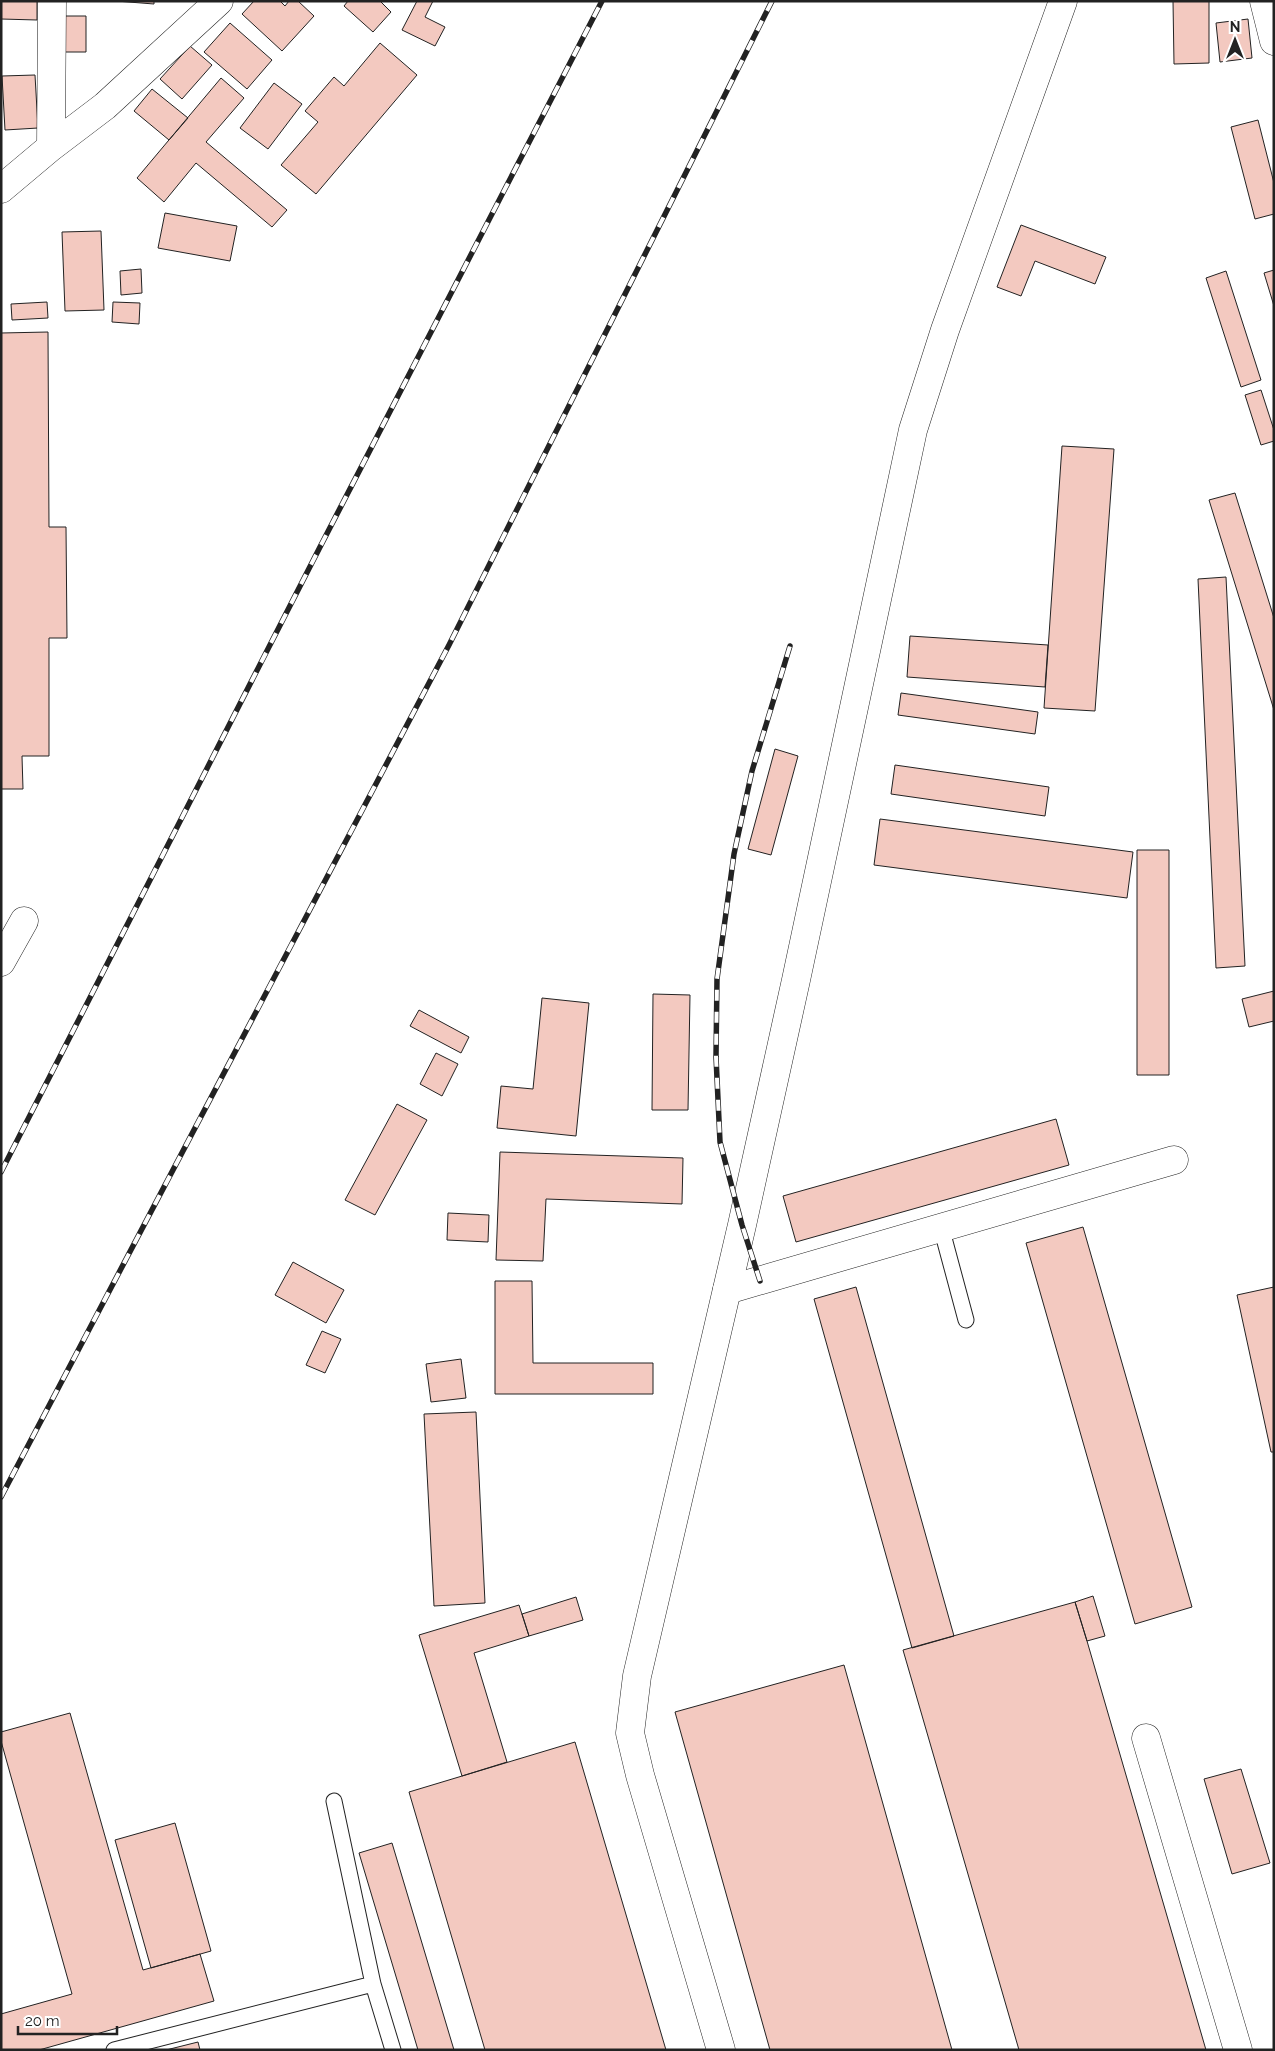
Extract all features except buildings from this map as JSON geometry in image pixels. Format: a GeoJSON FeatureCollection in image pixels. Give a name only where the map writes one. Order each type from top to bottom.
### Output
{"type":"FeatureCollection","features":[{"type":"Feature","properties":{"kind":"street"},"geometry":{"type":"LineString","coordinates":[[51,147],[52,1]]}},
{"type":"Feature","properties":{"kind":"street"},"geometry":{"type":"LineString","coordinates":[[1,189],[51,147],[105,106],[219,1]]}},
{"type":"Feature","properties":{"kind":"street"},"geometry":{"type":"LineString","coordinates":[[721,2050],[640,1775],[630,1733],[637,1676],[727,1290],[796,980],[913,430],[945,330],[1063,1]]}},
{"type":"Feature","properties":{"kind":"street"},"geometry":{"type":"LineString","coordinates":[[1264,1],[1274,41]]}},
{"type":"Feature","properties":{"kind":"street"},"geometry":{"type":"LineString","coordinates":[[1,962],[24,920]]}},
{"type":"Feature","properties":{"kind":"street"},"geometry":{"type":"LineString","coordinates":[[727,1290],[1174,1160]]}},
{"type":"Feature","properties":{"kind":"street"},"geometry":{"type":"LineString","coordinates":[[1146,1738],[1238,2050]]}},
{"type":"Feature","properties":{"kind":"lane"},"geometry":{"type":"LineString","coordinates":[[941,1227],[966,1320]]}},
{"type":"Feature","properties":{"kind":"lane"},"geometry":{"type":"LineString","coordinates":[[334,1801],[373,1984],[393,2050]]}},
{"type":"Feature","properties":{"kind":"lane"},"geometry":{"type":"LineString","coordinates":[[114,2050],[373,1984]]}},
{"type":"Feature","properties":{"kind":"railway"},"geometry":{"type":"LineString","coordinates":[[1,1172],[320,547],[602,1]]}},
{"type":"Feature","properties":{"kind":"railway"},"geometry":{"type":"LineString","coordinates":[[1,1497],[449,645],[772,1]]}},
{"type":"Feature","properties":{"kind":"railway"},"geometry":{"type":"LineString","coordinates":[[760,1281],[742,1225],[720,1142],[716,1057],[717,979],[734,854],[752,771],[790,646]]}}]}
